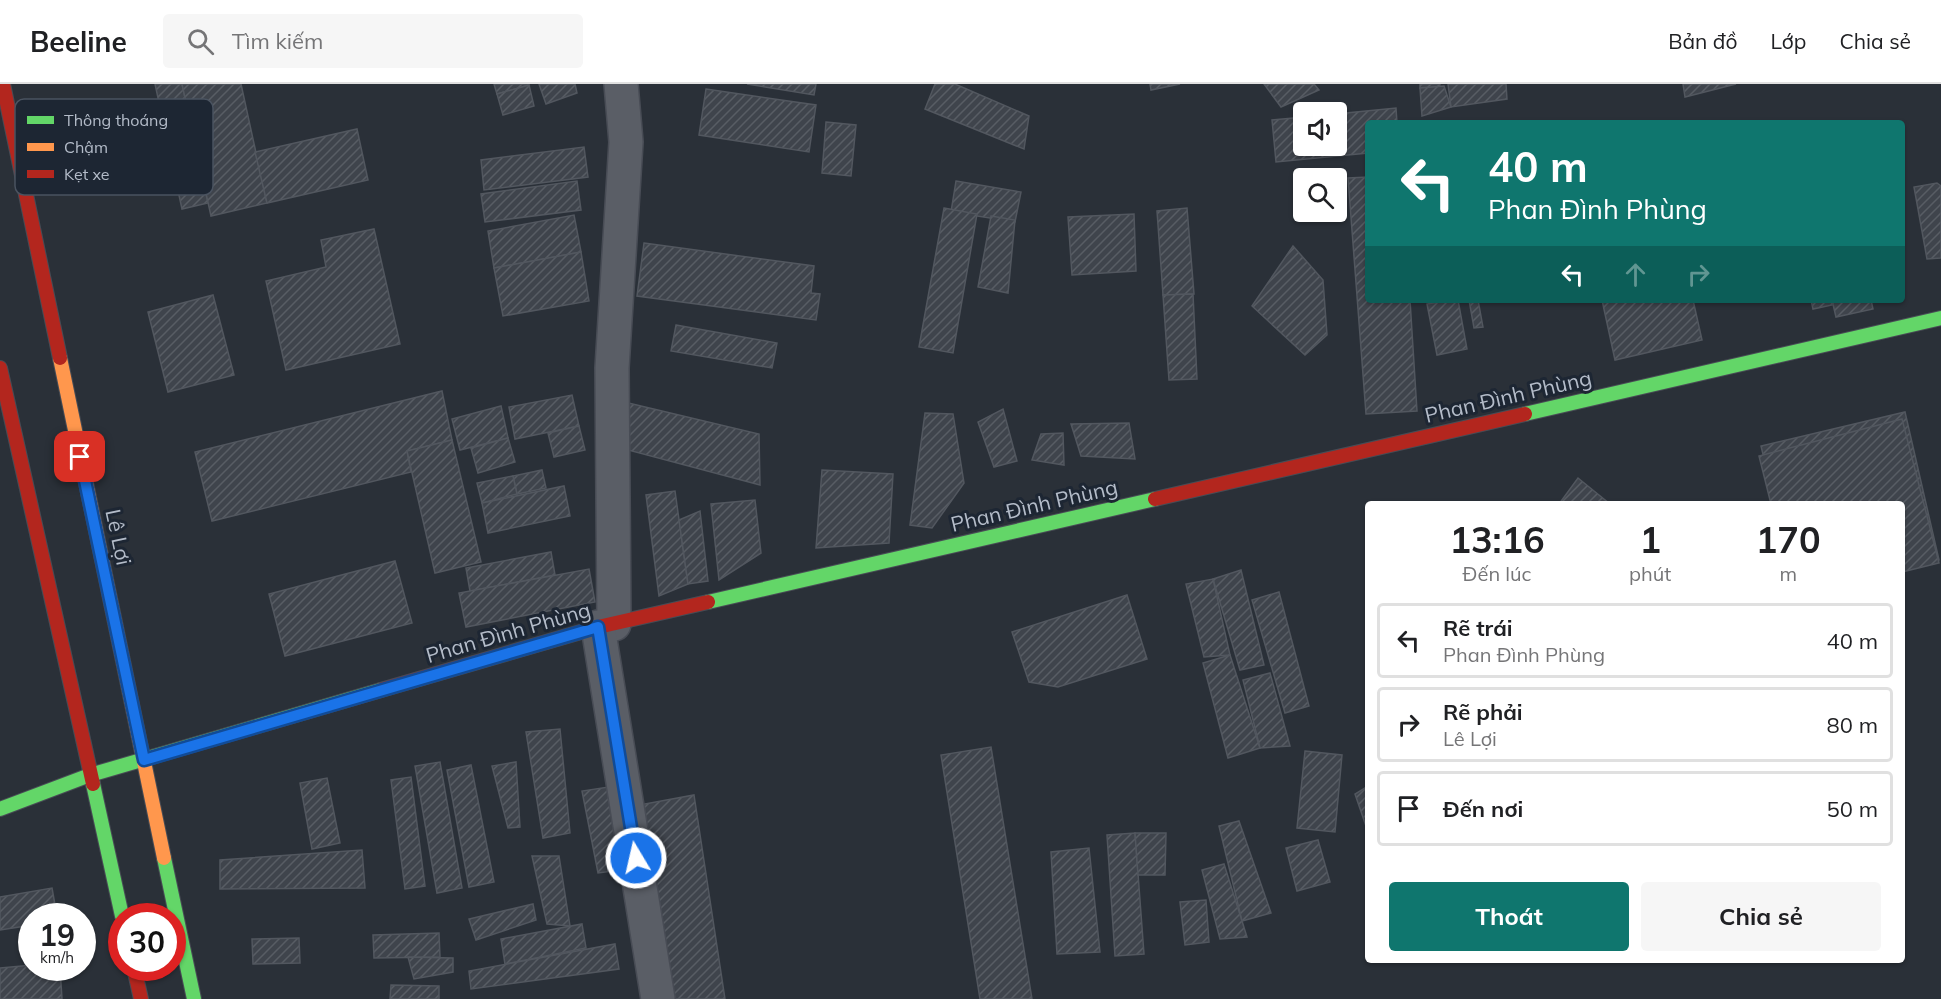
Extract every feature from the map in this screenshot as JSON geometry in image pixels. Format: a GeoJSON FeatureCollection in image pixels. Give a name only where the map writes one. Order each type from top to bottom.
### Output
{"type":"FeatureCollection","features":[{"type":"Feature","properties":{"kind":"street","name":"Lê Lợi"},"geometry":{"type":"LineString","coordinates":[[3,84],[15,142]]}},
{"type":"Feature","properties":{"kind":"street"},"geometry":{"type":"LineString","coordinates":[[621,84],[626,142],[612,368],[606,626],[658,999]]}},
{"type":"Feature","properties":{"kind":"street","name":"Lê Lợi"},"geometry":{"type":"LineString","coordinates":[[26,195],[194,999]]}},
{"type":"Feature","properties":{"kind":"street","name":"Phan Đình Phùng"},"geometry":{"type":"LineString","coordinates":[[90,776],[606,626],[1941,318]]}},
{"type":"Feature","properties":{"kind":"street"},"geometry":{"type":"LineString","coordinates":[[0,368],[119,903]]}},
{"type":"Feature","properties":{"kind":"street"},"geometry":{"type":"LineString","coordinates":[[0,809],[90,776]]}},
{"type":"Feature","properties":{"kind":"street"},"geometry":{"type":"LineString","coordinates":[[137,981],[141,999]]}},
{"type":"Feature","properties":{"kind":"building"},"geometry":{"type":"Polygon","coordinates":[[[155,84],[182,84],[185,99],[158,99],[155,84]]]}},
{"type":"Feature","properties":{"kind":"building"},"geometry":{"type":"Polygon","coordinates":[[[182,84],[241,84],[267,203],[211,216],[206,195],[213,195],[213,99],[185,99],[182,84]]]}},
{"type":"Feature","properties":{"kind":"building"},"geometry":{"type":"Polygon","coordinates":[[[494,84],[528,84],[529,85],[497,94],[494,84]]]}},
{"type":"Feature","properties":{"kind":"building"},"geometry":{"type":"Polygon","coordinates":[[[539,84],[575,84],[577,93],[546,104],[539,84]]]}},
{"type":"Feature","properties":{"kind":"building"},"geometry":{"type":"Polygon","coordinates":[[[747,84],[816,84],[814,95],[747,84]]]}},
{"type":"Feature","properties":{"kind":"building"},"geometry":{"type":"Polygon","coordinates":[[[935,84],[955,84],[1029,116],[1024,149],[925,109],[935,84]]]}},
{"type":"Feature","properties":{"kind":"building"},"geometry":{"type":"Polygon","coordinates":[[[1150,84],[1180,84],[1151,90],[1150,84]]]}},
{"type":"Feature","properties":{"kind":"building"},"geometry":{"type":"Polygon","coordinates":[[[1264,84],[1314,84],[1319,90],[1281,107],[1264,84]]]}},
{"type":"Feature","properties":{"kind":"building"},"geometry":{"type":"Polygon","coordinates":[[[1420,84],[1440,84],[1439,90],[1420,88],[1420,84]]]}},
{"type":"Feature","properties":{"kind":"building"},"geometry":{"type":"Polygon","coordinates":[[[1448,84],[1506,84],[1507,99],[1451,107],[1448,84]]]}},
{"type":"Feature","properties":{"kind":"building"},"geometry":{"type":"Polygon","coordinates":[[[1683,84],[1736,84],[1685,97],[1683,84]]]}},
{"type":"Feature","properties":{"kind":"building"},"geometry":{"type":"Polygon","coordinates":[[[529,85],[534,106],[503,115],[497,94],[529,85]]]}},
{"type":"Feature","properties":{"kind":"building"},"geometry":{"type":"Polygon","coordinates":[[[1444,86],[1451,107],[1422,116],[1420,88],[1444,86]]]}},
{"type":"Feature","properties":{"kind":"building"},"geometry":{"type":"Polygon","coordinates":[[[706,89],[816,105],[809,152],[699,135],[706,89]]]}},
{"type":"Feature","properties":{"kind":"building"},"geometry":{"type":"Polygon","coordinates":[[[1396,108],[1397,120],[1365,120],[1365,153],[1347,155],[1347,113],[1396,108]]]}},
{"type":"Feature","properties":{"kind":"building"},"geometry":{"type":"Polygon","coordinates":[[[1293,118],[1293,156],[1337,156],[1276,162],[1272,120],[1293,118]]]}},
{"type":"Feature","properties":{"kind":"building"},"geometry":{"type":"Polygon","coordinates":[[[826,122],[856,125],[851,176],[822,173],[826,122]]]}},
{"type":"Feature","properties":{"kind":"building"},"geometry":{"type":"Polygon","coordinates":[[[357,129],[368,180],[267,203],[255,152],[357,129]]]}},
{"type":"Feature","properties":{"kind":"building"},"geometry":{"type":"Polygon","coordinates":[[[584,147],[588,177],[484,190],[481,160],[584,147]]]}},
{"type":"Feature","properties":{"kind":"building"},"geometry":{"type":"Polygon","coordinates":[[[1365,177],[1365,303],[1410,303],[1417,411],[1366,414],[1348,178],[1365,177]]]}},
{"type":"Feature","properties":{"kind":"building"},"geometry":{"type":"Polygon","coordinates":[[[577,181],[581,210],[485,222],[481,194],[577,181]]]}},
{"type":"Feature","properties":{"kind":"building"},"geometry":{"type":"Polygon","coordinates":[[[956,181],[1021,192],[1015,222],[951,212],[956,181]]]}},
{"type":"Feature","properties":{"kind":"building"},"geometry":{"type":"Polygon","coordinates":[[[1937,183],[1941,186],[1941,258],[1927,259],[1914,187],[1937,183]]]}},
{"type":"Feature","properties":{"kind":"building"},"geometry":{"type":"Polygon","coordinates":[[[179,195],[206,195],[208,203],[182,209],[179,195]]]}},
{"type":"Feature","properties":{"kind":"building"},"geometry":{"type":"Polygon","coordinates":[[[944,208],[977,214],[953,353],[919,347],[944,208]]]}},
{"type":"Feature","properties":{"kind":"building"},"geometry":{"type":"Polygon","coordinates":[[[1187,208],[1194,294],[1163,295],[1157,211],[1187,208]]]}},
{"type":"Feature","properties":{"kind":"building"},"geometry":{"type":"Polygon","coordinates":[[[1134,214],[1136,271],[1072,275],[1068,217],[1134,214]]]}},
{"type":"Feature","properties":{"kind":"building"},"geometry":{"type":"Polygon","coordinates":[[[574,215],[581,252],[494,268],[488,231],[574,215]]]}},
{"type":"Feature","properties":{"kind":"building"},"geometry":{"type":"Polygon","coordinates":[[[991,216],[1015,220],[1008,293],[978,287],[991,216]]]}},
{"type":"Feature","properties":{"kind":"building"},"geometry":{"type":"Polygon","coordinates":[[[374,229],[400,344],[286,370],[266,281],[326,267],[321,240],[374,229]]]}},
{"type":"Feature","properties":{"kind":"building"},"geometry":{"type":"Polygon","coordinates":[[[644,243],[814,266],[811,293],[820,294],[816,320],[637,296],[644,243]]]}},
{"type":"Feature","properties":{"kind":"building"},"geometry":{"type":"Polygon","coordinates":[[[1293,246],[1323,280],[1327,335],[1305,355],[1252,306],[1293,246]]]}},
{"type":"Feature","properties":{"kind":"building"},"geometry":{"type":"Polygon","coordinates":[[[581,252],[589,301],[503,316],[494,268],[581,252]]]}},
{"type":"Feature","properties":{"kind":"building"},"geometry":{"type":"Polygon","coordinates":[[[1193,294],[1197,379],[1169,380],[1163,295],[1193,294]]]}},
{"type":"Feature","properties":{"kind":"building"},"geometry":{"type":"Polygon","coordinates":[[[213,295],[234,375],[168,392],[148,312],[213,295]]]}},
{"type":"Feature","properties":{"kind":"building"},"geometry":{"type":"Polygon","coordinates":[[[1459,303],[1467,349],[1437,355],[1427,304],[1459,303]]]}},
{"type":"Feature","properties":{"kind":"building"},"geometry":{"type":"Polygon","coordinates":[[[1470,303],[1479,303],[1483,327],[1474,328],[1470,303]]]}},
{"type":"Feature","properties":{"kind":"building"},"geometry":{"type":"Polygon","coordinates":[[[1603,303],[1694,303],[1702,340],[1615,360],[1603,303]]]}},
{"type":"Feature","properties":{"kind":"building"},"geometry":{"type":"Polygon","coordinates":[[[1812,303],[1832,303],[1832,305],[1813,309],[1812,303]]]}},
{"type":"Feature","properties":{"kind":"building"},"geometry":{"type":"Polygon","coordinates":[[[1833,303],[1872,303],[1873,309],[1836,317],[1833,303]]]}},
{"type":"Feature","properties":{"kind":"building"},"geometry":{"type":"Polygon","coordinates":[[[676,325],[777,343],[772,368],[671,351],[676,325]]]}},
{"type":"Feature","properties":{"kind":"building"},"geometry":{"type":"Polygon","coordinates":[[[442,391],[452,440],[407,451],[411,472],[212,521],[195,452],[442,391]]]}},
{"type":"Feature","properties":{"kind":"building"},"geometry":{"type":"Polygon","coordinates":[[[572,395],[579,426],[515,439],[509,407],[572,395]]]}},
{"type":"Feature","properties":{"kind":"building"},"geometry":{"type":"Polygon","coordinates":[[[620,401],[759,434],[760,485],[628,450],[620,401]]]}},
{"type":"Feature","properties":{"kind":"building"},"geometry":{"type":"Polygon","coordinates":[[[501,406],[508,438],[460,450],[452,419],[501,406]]]}},
{"type":"Feature","properties":{"kind":"building"},"geometry":{"type":"Polygon","coordinates":[[[1003,409],[1017,461],[994,467],[978,422],[1003,409]]]}},
{"type":"Feature","properties":{"kind":"building"},"geometry":{"type":"Polygon","coordinates":[[[1905,412],[1939,560],[1905,567],[1905,501],[1774,501],[1761,446],[1905,412]]]}},
{"type":"Feature","properties":{"kind":"building"},"geometry":{"type":"Polygon","coordinates":[[[925,413],[953,414],[964,483],[932,528],[910,525],[925,413]]]}},
{"type":"Feature","properties":{"kind":"building"},"geometry":{"type":"Polygon","coordinates":[[[1902,419],[1939,563],[1905,571],[1905,501],[1770,501],[1759,456],[1902,419]]]}},
{"type":"Feature","properties":{"kind":"building"},"geometry":{"type":"Polygon","coordinates":[[[1129,423],[1135,459],[1081,456],[1071,424],[1129,423]]]}},
{"type":"Feature","properties":{"kind":"building"},"geometry":{"type":"Polygon","coordinates":[[[579,426],[585,450],[554,457],[548,433],[579,426]]]}},
{"type":"Feature","properties":{"kind":"building"},"geometry":{"type":"Polygon","coordinates":[[[1063,433],[1064,465],[1032,460],[1041,434],[1063,433]]]}},
{"type":"Feature","properties":{"kind":"building"},"geometry":{"type":"Polygon","coordinates":[[[508,438],[515,462],[478,473],[471,448],[508,438]]]}},
{"type":"Feature","properties":{"kind":"building"},"geometry":{"type":"Polygon","coordinates":[[[452,440],[481,562],[435,573],[407,451],[452,440]]]}},
{"type":"Feature","properties":{"kind":"building"},"geometry":{"type":"Polygon","coordinates":[[[542,470],[546,488],[517,494],[513,476],[542,470]]]}},
{"type":"Feature","properties":{"kind":"building"},"geometry":{"type":"Polygon","coordinates":[[[822,470],[893,474],[889,543],[816,548],[822,470]]]}},
{"type":"Feature","properties":{"kind":"building"},"geometry":{"type":"Polygon","coordinates":[[[513,476],[517,494],[482,503],[477,483],[513,476]]]}},
{"type":"Feature","properties":{"kind":"building"},"geometry":{"type":"Polygon","coordinates":[[[1578,478],[1606,501],[1561,501],[1578,478]]]}},
{"type":"Feature","properties":{"kind":"building"},"geometry":{"type":"Polygon","coordinates":[[[564,486],[570,516],[488,533],[482,503],[564,486]]]}},
{"type":"Feature","properties":{"kind":"building"},"geometry":{"type":"Polygon","coordinates":[[[675,491],[688,584],[659,596],[646,495],[675,491]]]}},
{"type":"Feature","properties":{"kind":"building"},"geometry":{"type":"Polygon","coordinates":[[[755,500],[761,553],[719,580],[711,504],[755,500]]]}},
{"type":"Feature","properties":{"kind":"building"},"geometry":{"type":"Polygon","coordinates":[[[700,511],[708,581],[688,584],[679,520],[700,511]]]}},
{"type":"Feature","properties":{"kind":"building"},"geometry":{"type":"Polygon","coordinates":[[[551,552],[555,575],[470,591],[466,568],[551,552]]]}},
{"type":"Feature","properties":{"kind":"building"},"geometry":{"type":"Polygon","coordinates":[[[395,561],[412,623],[285,656],[269,594],[395,561]]]}},
{"type":"Feature","properties":{"kind":"building"},"geometry":{"type":"Polygon","coordinates":[[[589,569],[595,602],[466,627],[459,593],[589,569]]]}},
{"type":"Feature","properties":{"kind":"building"},"geometry":{"type":"Polygon","coordinates":[[[1241,570],[1264,665],[1240,670],[1213,579],[1241,570]]]}},
{"type":"Feature","properties":{"kind":"building"},"geometry":{"type":"Polygon","coordinates":[[[1213,579],[1230,655],[1204,657],[1186,584],[1213,579]]]}},
{"type":"Feature","properties":{"kind":"building"},"geometry":{"type":"Polygon","coordinates":[[[1279,592],[1309,706],[1285,713],[1252,600],[1279,592]]]}},
{"type":"Feature","properties":{"kind":"building"},"geometry":{"type":"Polygon","coordinates":[[[1127,595],[1147,659],[1058,687],[1029,682],[1012,632],[1127,595]]]}},
{"type":"Feature","properties":{"kind":"building"},"geometry":{"type":"Polygon","coordinates":[[[1230,655],[1260,748],[1228,758],[1203,663],[1230,655]]]}},
{"type":"Feature","properties":{"kind":"building"},"geometry":{"type":"Polygon","coordinates":[[[1270,673],[1290,746],[1260,748],[1243,680],[1270,673]]]}},
{"type":"Feature","properties":{"kind":"building"},"geometry":{"type":"Polygon","coordinates":[[[560,729],[570,833],[543,838],[526,732],[560,729]]]}},
{"type":"Feature","properties":{"kind":"building"},"geometry":{"type":"Polygon","coordinates":[[[991,747],[1032,999],[980,999],[941,755],[991,747]]]}},
{"type":"Feature","properties":{"kind":"building"},"geometry":{"type":"Polygon","coordinates":[[[1305,751],[1342,755],[1335,832],[1297,828],[1305,751]]]}},
{"type":"Feature","properties":{"kind":"building"},"geometry":{"type":"Polygon","coordinates":[[[440,762],[462,888],[437,893],[415,766],[440,762]]]}},
{"type":"Feature","properties":{"kind":"building"},"geometry":{"type":"Polygon","coordinates":[[[516,762],[520,827],[508,828],[492,766],[516,762]]]}},
{"type":"Feature","properties":{"kind":"building"},"geometry":{"type":"Polygon","coordinates":[[[471,765],[494,882],[469,887],[447,770],[471,765]]]}},
{"type":"Feature","properties":{"kind":"building"},"geometry":{"type":"Polygon","coordinates":[[[411,777],[425,886],[405,889],[391,780],[411,777]]]}},
{"type":"Feature","properties":{"kind":"building"},"geometry":{"type":"Polygon","coordinates":[[[327,778],[340,843],[312,849],[300,783],[327,778]]]}},
{"type":"Feature","properties":{"kind":"building"},"geometry":{"type":"Polygon","coordinates":[[[615,786],[628,869],[598,873],[582,791],[615,786]]]}},
{"type":"Feature","properties":{"kind":"building"},"geometry":{"type":"Polygon","coordinates":[[[1365,788],[1365,823],[1355,794],[1365,788]]]}},
{"type":"Feature","properties":{"kind":"building"},"geometry":{"type":"Polygon","coordinates":[[[694,795],[725,999],[672,999],[639,805],[694,795]]]}},
{"type":"Feature","properties":{"kind":"building"},"geometry":{"type":"Polygon","coordinates":[[[1239,821],[1271,913],[1242,921],[1219,826],[1239,821]]]}},
{"type":"Feature","properties":{"kind":"building"},"geometry":{"type":"Polygon","coordinates":[[[1135,833],[1144,954],[1115,956],[1107,835],[1135,833]]]}},
{"type":"Feature","properties":{"kind":"building"},"geometry":{"type":"Polygon","coordinates":[[[1135,833],[1166,833],[1165,875],[1138,875],[1135,833]]]}},
{"type":"Feature","properties":{"kind":"building"},"geometry":{"type":"Polygon","coordinates":[[[1318,840],[1330,882],[1297,891],[1286,848],[1318,840]]]}},
{"type":"Feature","properties":{"kind":"building"},"geometry":{"type":"Polygon","coordinates":[[[1089,848],[1100,952],[1057,954],[1051,852],[1089,848]]]}},
{"type":"Feature","properties":{"kind":"building"},"geometry":{"type":"Polygon","coordinates":[[[362,850],[365,888],[220,889],[220,860],[362,850]]]}},
{"type":"Feature","properties":{"kind":"building"},"geometry":{"type":"Polygon","coordinates":[[[532,856],[559,856],[570,926],[547,924],[532,856]]]}},
{"type":"Feature","properties":{"kind":"building"},"geometry":{"type":"Polygon","coordinates":[[[1224,864],[1247,937],[1220,939],[1202,870],[1224,864]]]}},
{"type":"Feature","properties":{"kind":"building"},"geometry":{"type":"Polygon","coordinates":[[[52,888],[55,903],[18,903],[18,927],[0,930],[0,897],[52,888]]]}},
{"type":"Feature","properties":{"kind":"building"},"geometry":{"type":"Polygon","coordinates":[[[1206,900],[1209,942],[1185,945],[1180,902],[1206,900]]]}},
{"type":"Feature","properties":{"kind":"building"},"geometry":{"type":"Polygon","coordinates":[[[533,904],[536,920],[476,940],[469,919],[533,904]]]}},
{"type":"Feature","properties":{"kind":"building"},"geometry":{"type":"Polygon","coordinates":[[[582,924],[586,948],[505,964],[501,939],[582,924]]]}},
{"type":"Feature","properties":{"kind":"building"},"geometry":{"type":"Polygon","coordinates":[[[439,933],[440,957],[374,958],[373,935],[439,933]]]}},
{"type":"Feature","properties":{"kind":"building"},"geometry":{"type":"Polygon","coordinates":[[[299,938],[300,963],[253,964],[252,939],[299,938]]]}},
{"type":"Feature","properties":{"kind":"building"},"geometry":{"type":"Polygon","coordinates":[[[615,944],[619,969],[471,989],[469,971],[615,944]]]}},
{"type":"Feature","properties":{"kind":"building"},"geometry":{"type":"Polygon","coordinates":[[[408,957],[453,958],[453,972],[414,979],[408,957]]]}},
{"type":"Feature","properties":{"kind":"building"},"geometry":{"type":"Polygon","coordinates":[[[18,966],[18,981],[61,981],[62,999],[0,999],[0,968],[18,966]]]}},
{"type":"Feature","properties":{"kind":"building"},"geometry":{"type":"Polygon","coordinates":[[[391,985],[439,986],[439,999],[390,999],[391,985]]]}},
{"type":"Feature","properties":{"kind":"traffic: fast"},"geometry":{"type":"LineString","coordinates":[[1525,414],[1941,318]]}},
{"type":"Feature","properties":{"kind":"traffic: fast"},"geometry":{"type":"LineString","coordinates":[[708,602],[1155,499]]}},
{"type":"Feature","properties":{"kind":"traffic: fast"},"geometry":{"type":"LineString","coordinates":[[0,809],[90,775],[381,690]]}},
{"type":"Feature","properties":{"kind":"traffic: fast"},"geometry":{"type":"LineString","coordinates":[[93,784],[119,903]]}},
{"type":"Feature","properties":{"kind":"traffic: fast"},"geometry":{"type":"LineString","coordinates":[[164,858],[194,999]]}},
{"type":"Feature","properties":{"kind":"traffic: slow"},"geometry":{"type":"LineString","coordinates":[[60,358],[164,858]]}},
{"type":"Feature","properties":{"kind":"traffic: jam"},"geometry":{"type":"LineString","coordinates":[[3,84],[15,142]]}},
{"type":"Feature","properties":{"kind":"traffic: jam"},"geometry":{"type":"LineString","coordinates":[[26,195],[60,358]]}},
{"type":"Feature","properties":{"kind":"traffic: jam"},"geometry":{"type":"LineString","coordinates":[[0,368],[93,784]]}},
{"type":"Feature","properties":{"kind":"traffic: jam"},"geometry":{"type":"LineString","coordinates":[[1155,499],[1525,414]]}},
{"type":"Feature","properties":{"kind":"traffic: jam"},"geometry":{"type":"LineString","coordinates":[[381,690],[598,627],[708,602]]}},
{"type":"Feature","properties":{"kind":"traffic: jam"},"geometry":{"type":"LineString","coordinates":[[137,981],[141,999]]}},
{"type":"Feature","properties":{"kind":"route"},"geometry":{"type":"LineString","coordinates":[[80,457],[144,760],[598,627],[636,858]]}}]}
